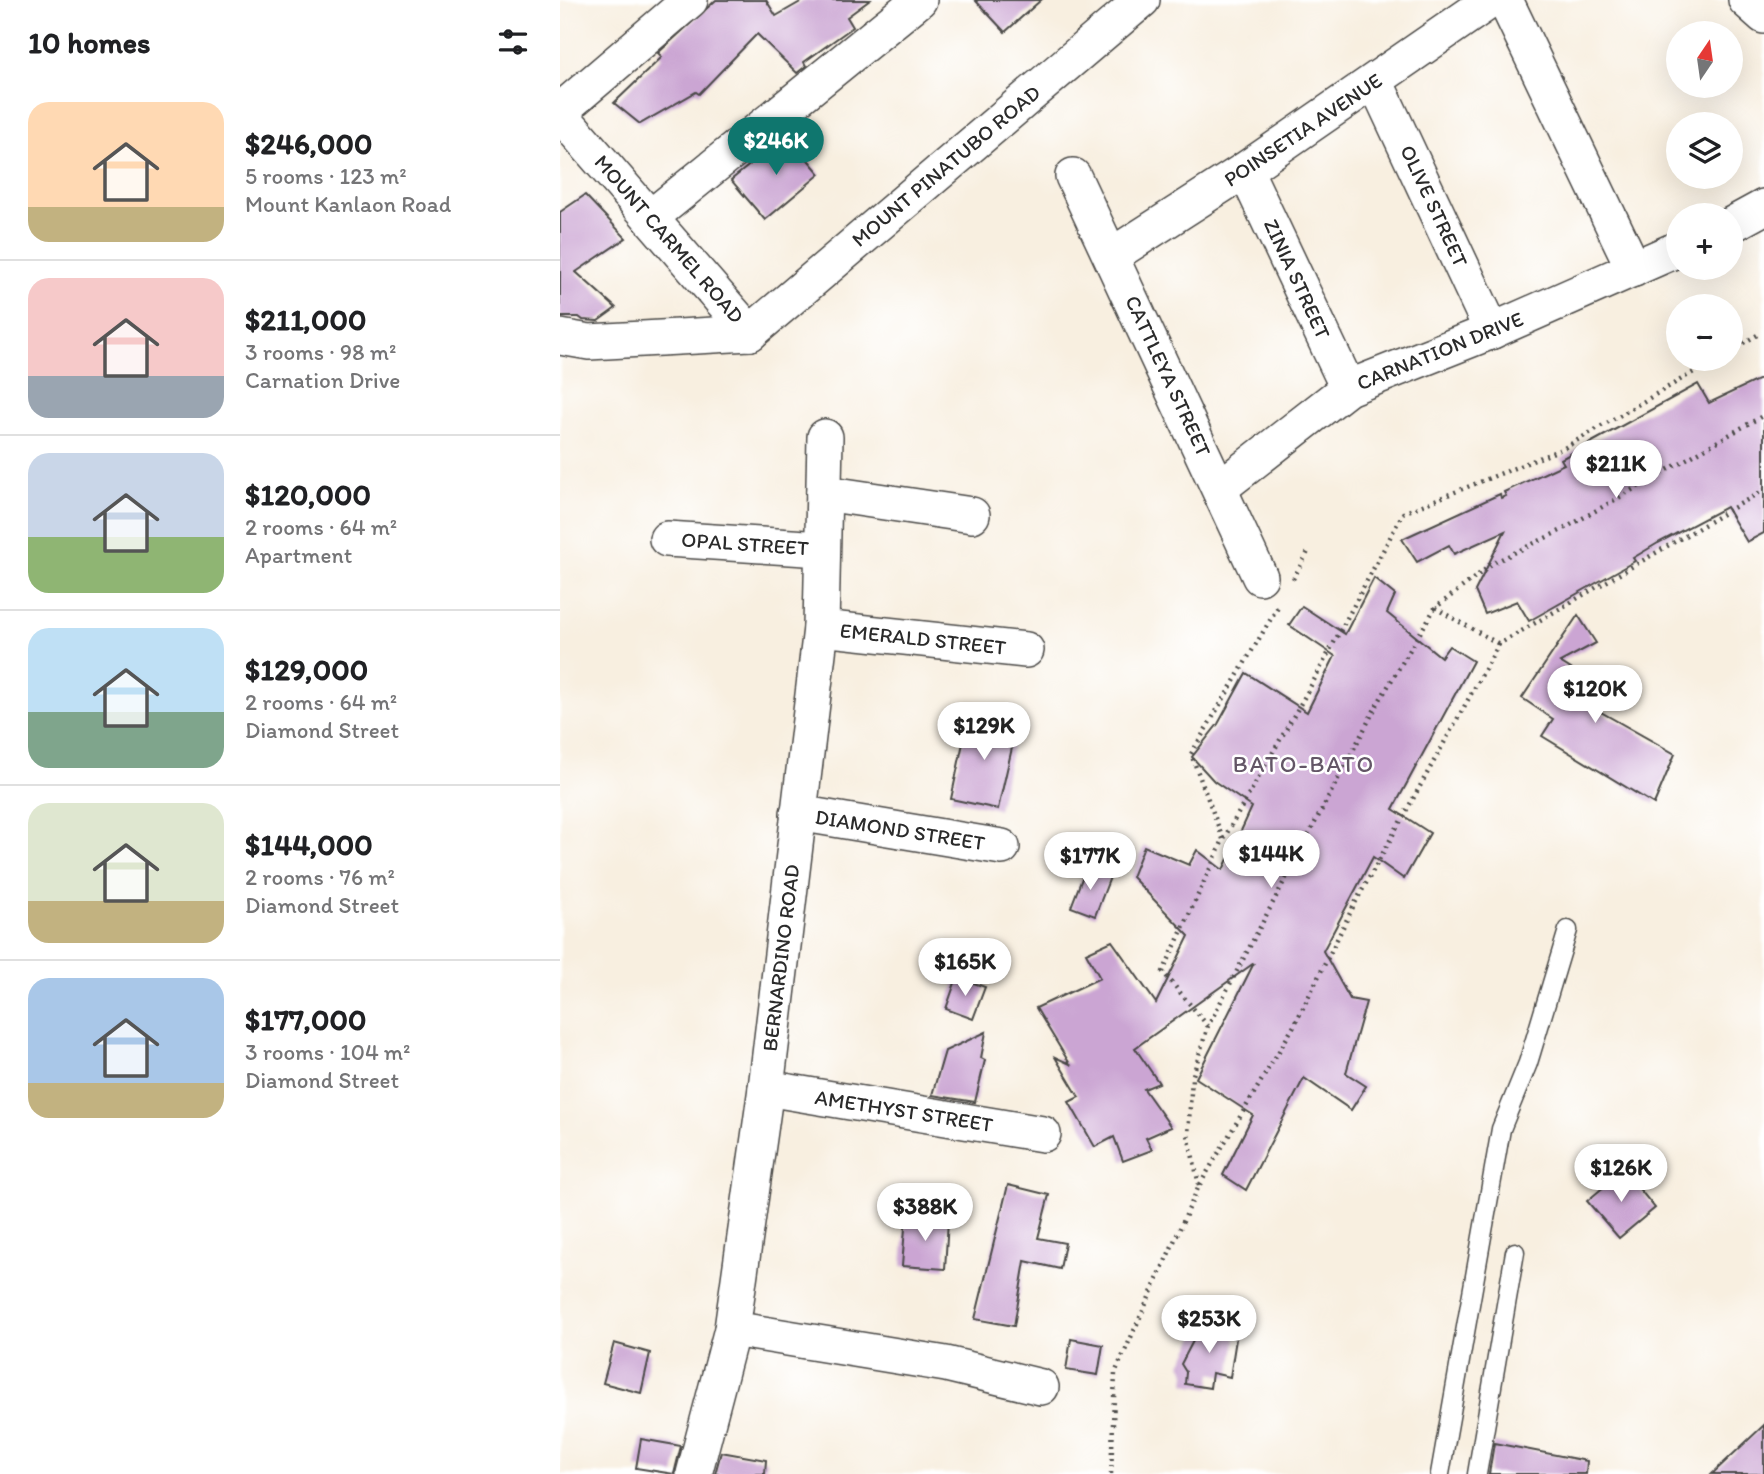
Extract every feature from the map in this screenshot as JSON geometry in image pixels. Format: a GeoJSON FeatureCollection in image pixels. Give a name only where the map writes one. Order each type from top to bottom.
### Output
{"type":"FeatureCollection","features":[{"type":"Feature","properties":{"kind":"street"},"geometry":{"type":"LineString","coordinates":[[560,112],[690,0]]}},
{"type":"Feature","properties":{"kind":"street"},"geometry":{"type":"LineString","coordinates":[[650,218],[919,0]]}},
{"type":"Feature","properties":{"kind":"street","name":"MOUNT PINATUBO ROAD"},"geometry":{"type":"LineString","coordinates":[[750,333],[1142,0]]}},
{"type":"Feature","properties":{"kind":"street","name":"POINSETIA AVENUE"},"geometry":{"type":"LineString","coordinates":[[1111,256],[1245,170],[1491,0]]}},
{"type":"Feature","properties":{"kind":"street"},"geometry":{"type":"LineString","coordinates":[[1505,0],[1634,269]]}},
{"type":"Feature","properties":{"kind":"street"},"geometry":{"type":"LineString","coordinates":[[1746,0],[1764,16]]}},
{"type":"Feature","properties":{"kind":"street","name":"OLIVE STREET"},"geometry":{"type":"LineString","coordinates":[[1375,81],[1492,331]]}},
{"type":"Feature","properties":{"kind":"street","name":"MOUNT CARMEL ROAD"},"geometry":{"type":"LineString","coordinates":[[560,112],[750,333]]}},
{"type":"Feature","properties":{"kind":"street","name":"ZINIA STREET"},"geometry":{"type":"LineString","coordinates":[[1245,170],[1348,388]]}},
{"type":"Feature","properties":{"kind":"street","name":"CATTLEYA STREET"},"geometry":{"type":"LineString","coordinates":[[1073,176],[1221,487],[1277,588]]}},
{"type":"Feature","properties":{"kind":"street"},"geometry":{"type":"LineString","coordinates":[[1743,220],[1764,207]]}},
{"type":"Feature","properties":{"kind":"street","name":"CARNATION DRIVE"},"geometry":{"type":"LineString","coordinates":[[1221,487],[1348,388],[1492,331],[1666,254]]}},
{"type":"Feature","properties":{"kind":"street"},"geometry":{"type":"LineString","coordinates":[[560,337],[589,342],[750,333]]}},
{"type":"Feature","properties":{"kind":"street","name":"BERNARDINO ROAD"},"geometry":{"type":"LineString","coordinates":[[694,1474],[733,1329],[766,1088],[821,628],[825,437]]}},
{"type":"Feature","properties":{"kind":"street"},"geometry":{"type":"LineString","coordinates":[[824,493],[972,515]]}},
{"type":"Feature","properties":{"kind":"street","name":"OPAL STREET"},"geometry":{"type":"LineString","coordinates":[[667,539],[822,549]]}},
{"type":"Feature","properties":{"kind":"street","name":"EMERALD STREET"},"geometry":{"type":"LineString","coordinates":[[821,628],[1026,650]]}},
{"type":"Feature","properties":{"kind":"street","name":"DIAMOND STREET"},"geometry":{"type":"LineString","coordinates":[[798,813],[1002,847]]}},
{"type":"Feature","properties":{"kind":"street","name":"AMETHYST STREET"},"geometry":{"type":"LineString","coordinates":[[766,1088],[1043,1134]]}},
{"type":"Feature","properties":{"kind":"street"},"geometry":{"type":"LineString","coordinates":[[733,1329],[946,1364],[1041,1387]]}},
{"type":"Feature","properties":{"kind":"lane"},"geometry":{"type":"LineString","coordinates":[[1440,1474],[1501,1129],[1528,1063],[1568,930]]}},
{"type":"Feature","properties":{"kind":"lane"},"geometry":{"type":"LineString","coordinates":[[1477,1474],[1515,1251]]}},
{"type":"Feature","properties":{"kind":"path"},"geometry":{"type":"LineString","coordinates":[[1743,343],[1759,334]]}},
{"type":"Feature","properties":{"kind":"path"},"geometry":{"type":"LineString","coordinates":[[1208,1026],[1163,972],[1223,840],[1313,682],[1403,513],[1564,448],[1696,371]]}},
{"type":"Feature","properties":{"kind":"path"},"geometry":{"type":"LineString","coordinates":[[1199,1186],[1188,1135],[1192,1079],[1208,1026],[1378,703],[1435,608],[1495,562],[1560,531],[1764,415]]}},
{"type":"Feature","properties":{"kind":"path"},"geometry":{"type":"LineString","coordinates":[[1111,1474],[1115,1373],[1199,1186],[1295,1024],[1354,905],[1499,644],[1764,490]]}},
{"type":"Feature","properties":{"kind":"path"},"geometry":{"type":"LineString","coordinates":[[1223,840],[1191,754],[1277,588],[1308,552]]}},
{"type":"Feature","properties":{"kind":"path"},"geometry":{"type":"LineString","coordinates":[[1435,608],[1499,644]]}},
{"type":"Feature","properties":{"kind":"building"},"geometry":{"type":"Polygon","coordinates":[[[716,0],[766,0],[776,16],[804,0],[870,0],[847,17],[853,27],[804,62],[806,66],[797,73],[757,34],[699,94],[696,92],[640,124],[614,103],[662,57],[658,53],[716,0]]]}},
{"type":"Feature","properties":{"kind":"building"},"geometry":{"type":"Polygon","coordinates":[[[975,0],[1041,0],[1005,32],[975,0]]]}},
{"type":"Feature","properties":{"kind":"building"},"geometry":{"type":"Polygon","coordinates":[[[787,135],[820,174],[765,220],[731,180],[787,135]]]}},
{"type":"Feature","properties":{"kind":"building"},"geometry":{"type":"Polygon","coordinates":[[[585,195],[626,238],[576,272],[616,308],[598,321],[560,317],[560,212],[585,195]]]}},
{"type":"Feature","properties":{"kind":"building"},"geometry":{"type":"Polygon","coordinates":[[[1764,377],[1764,533],[1747,542],[1726,507],[1658,543],[1633,558],[1635,561],[1529,621],[1517,601],[1485,614],[1475,591],[1505,531],[1454,554],[1449,545],[1417,562],[1402,539],[1500,494],[1501,498],[1506,496],[1504,492],[1564,464],[1561,459],[1698,384],[1709,403],[1764,377]]]}},
{"type":"Feature","properties":{"kind":"building"},"geometry":{"type":"Polygon","coordinates":[[[1374,578],[1395,595],[1387,613],[1441,657],[1449,646],[1473,661],[1393,809],[1430,833],[1404,879],[1373,857],[1323,951],[1350,999],[1366,1002],[1346,1073],[1366,1086],[1351,1110],[1304,1078],[1246,1190],[1223,1175],[1253,1115],[1196,1078],[1254,963],[1135,1048],[1159,1083],[1144,1089],[1171,1127],[1146,1138],[1152,1150],[1123,1161],[1114,1137],[1095,1147],[1069,1102],[1079,1097],[1055,1057],[1070,1064],[1036,1008],[1100,978],[1086,953],[1112,941],[1156,1003],[1189,936],[1132,877],[1144,846],[1189,865],[1197,850],[1223,870],[1252,807],[1214,781],[1192,757],[1218,724],[1246,673],[1307,712],[1335,656],[1289,625],[1302,606],[1345,634],[1374,578]]]}},
{"type":"Feature","properties":{"kind":"building"},"geometry":{"type":"Polygon","coordinates":[[[1578,615],[1596,643],[1560,662],[1582,676],[1569,694],[1675,754],[1654,804],[1542,736],[1553,719],[1522,698],[1578,615]]]}},
{"type":"Feature","properties":{"kind":"building"},"geometry":{"type":"Polygon","coordinates":[[[969,715],[1017,726],[998,809],[951,799],[969,715]]]}},
{"type":"Feature","properties":{"kind":"building"},"geometry":{"type":"Polygon","coordinates":[[[1086,868],[1110,877],[1095,916],[1071,907],[1086,868]]]}},
{"type":"Feature","properties":{"kind":"building"},"geometry":{"type":"Polygon","coordinates":[[[957,977],[985,987],[973,1019],[946,1009],[957,977]]]}},
{"type":"Feature","properties":{"kind":"building"},"geometry":{"type":"Polygon","coordinates":[[[986,1032],[981,1058],[985,1060],[975,1102],[932,1095],[945,1051],[986,1032]]]}},
{"type":"Feature","properties":{"kind":"building"},"geometry":{"type":"Polygon","coordinates":[[[1624,1170],[1655,1208],[1619,1238],[1587,1201],[1624,1170]]]}},
{"type":"Feature","properties":{"kind":"building"},"geometry":{"type":"Polygon","coordinates":[[[1008,1185],[1049,1195],[1038,1238],[1065,1243],[1060,1269],[1025,1261],[1014,1326],[975,1319],[1008,1185]]]}},
{"type":"Feature","properties":{"kind":"building"},"geometry":{"type":"Polygon","coordinates":[[[906,1216],[948,1220],[945,1269],[902,1266],[906,1216]]]}},
{"type":"Feature","properties":{"kind":"building"},"geometry":{"type":"Polygon","coordinates":[[[1205,1318],[1236,1339],[1230,1377],[1212,1373],[1210,1388],[1185,1384],[1186,1372],[1181,1364],[1205,1318]]]}},
{"type":"Feature","properties":{"kind":"building"},"geometry":{"type":"Polygon","coordinates":[[[1071,1339],[1103,1345],[1098,1375],[1066,1370],[1071,1339]]]}},
{"type":"Feature","properties":{"kind":"building"},"geometry":{"type":"Polygon","coordinates":[[[614,1343],[650,1353],[641,1393],[603,1383],[614,1343]]]}},
{"type":"Feature","properties":{"kind":"building"},"geometry":{"type":"Polygon","coordinates":[[[1764,1425],[1764,1474],[1712,1474],[1764,1425]]]}},
{"type":"Feature","properties":{"kind":"building"},"geometry":{"type":"Polygon","coordinates":[[[641,1439],[681,1446],[674,1474],[636,1468],[641,1439]]]}},
{"type":"Feature","properties":{"kind":"building"},"geometry":{"type":"Polygon","coordinates":[[[1494,1443],[1587,1461],[1586,1474],[1489,1474],[1494,1443]]]}},
{"type":"Feature","properties":{"kind":"building"},"geometry":{"type":"Polygon","coordinates":[[[721,1452],[766,1460],[765,1474],[715,1474],[721,1452]]]}},
{"type":"Feature","properties":{"kind":"district","name":"BATO-BATO"},"geometry":{"type":"Point","coordinates":[1304,764]}}]}
